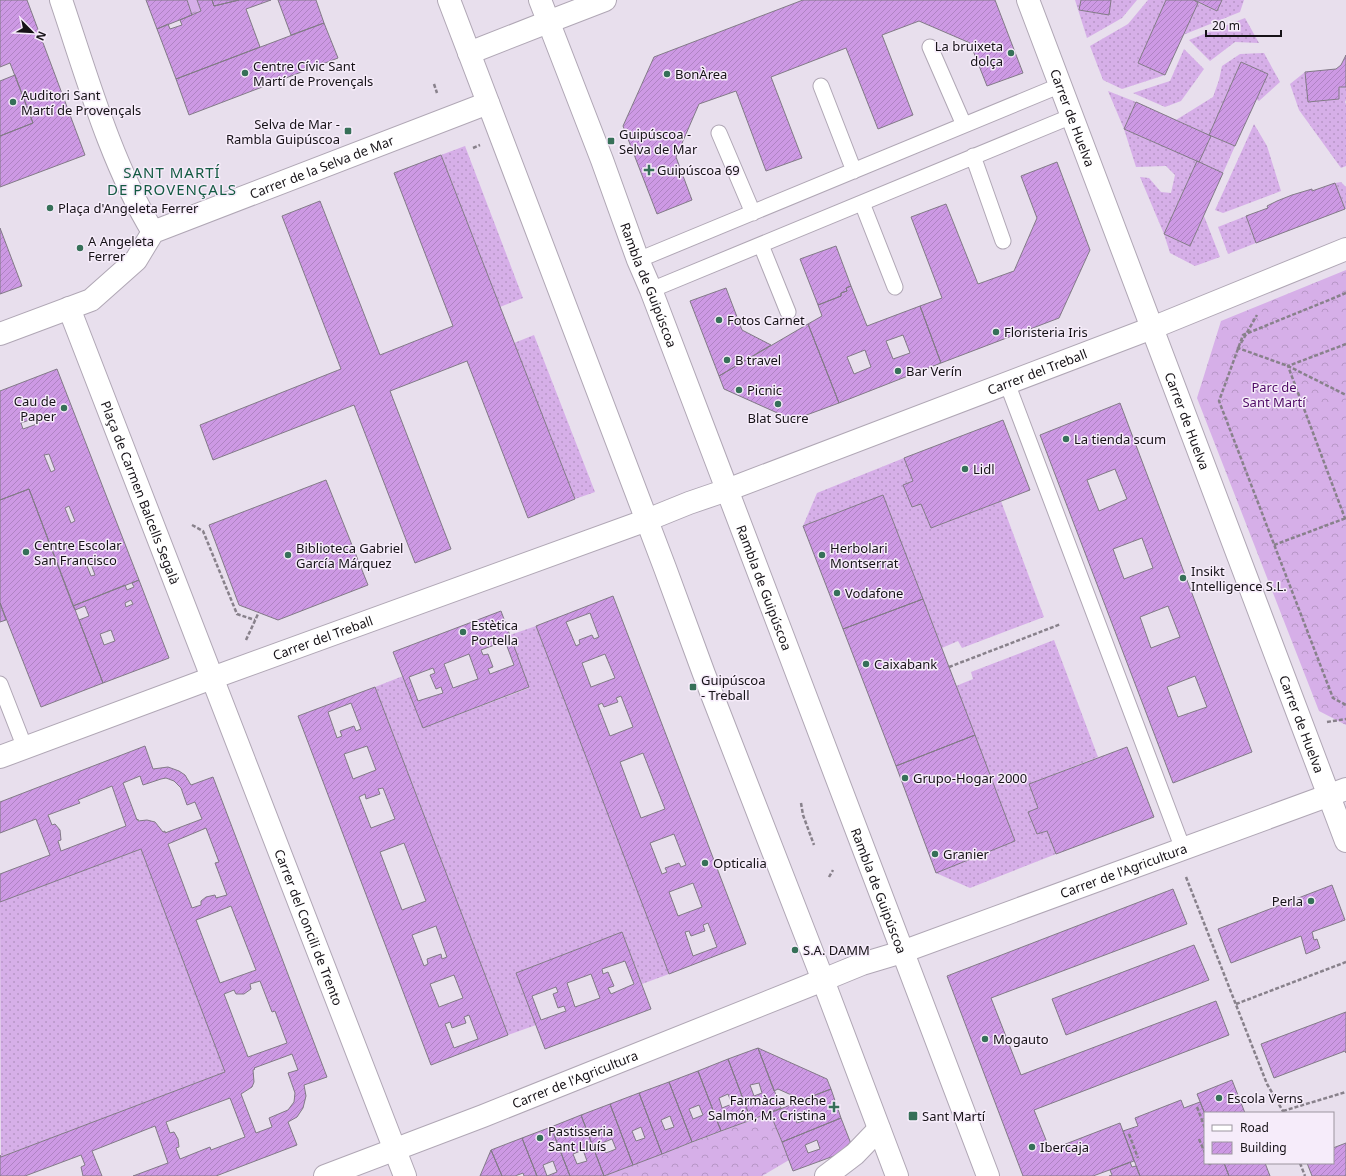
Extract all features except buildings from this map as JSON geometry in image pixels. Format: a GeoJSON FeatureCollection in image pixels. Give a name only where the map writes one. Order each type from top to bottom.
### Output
{"type":"FeatureCollection","features":[{"type":"Feature","properties":{"kind":"street"},"geometry":{"type":"LineString","coordinates":[[0,334],[91,300],[136,260],[153,232],[138,207],[111,146],[61,0]]}},
{"type":"Feature","properties":{"kind":"street"},"geometry":{"type":"LineString","coordinates":[[449,0],[758,816],[823,980],[897,1176]]}},
{"type":"Feature","properties":{"kind":"street","name":"Rambla de Guipúscoa"},"geometry":{"type":"LineString","coordinates":[[540,0],[988,1176]]}},
{"type":"Feature","properties":{"kind":"street"},"geometry":{"type":"LineString","coordinates":[[469,53],[605,0]]}},
{"type":"Feature","properties":{"kind":"street","name":"Carrer de Huelva"},"geometry":{"type":"LineString","coordinates":[[1028,0],[1152,328],[1337,792],[1346,841]]}},
{"type":"Feature","properties":{"kind":"street","name":"Carrer de la Selva de Mar"},"geometry":{"type":"LineString","coordinates":[[153,232],[488,103]]}},
{"type":"Feature","properties":{"kind":"street","name":"Carrer del Treball"},"geometry":{"type":"LineString","coordinates":[[0,757],[727,490],[1152,328],[1346,248]]}},
{"type":"Feature","properties":{"kind":"street","name":"Plaça de Carmen Balcells Segalà"},"geometry":{"type":"LineString","coordinates":[[69,308],[212,678]]}},
{"type":"Feature","properties":{"kind":"street","name":"Carrer del Concili de Trento"},"geometry":{"type":"LineString","coordinates":[[212,678],[405,1176]]}},
{"type":"Feature","properties":{"kind":"street","name":"Carrer de l'Agricultura"},"geometry":{"type":"LineString","coordinates":[[325,1176],[395,1150],[862,964],[902,952],[1337,792]]}},
{"type":"Feature","properties":{"kind":"street"},"geometry":{"type":"LineString","coordinates":[[826,1176],[855,1154],[878,1129]]}},
{"type":"Feature","properties":{"kind":"lane"},"geometry":{"type":"LineString","coordinates":[[930,47],[964,125]]}},
{"type":"Feature","properties":{"kind":"lane"},"geometry":{"type":"LineString","coordinates":[[638,260],[1060,85]]}},
{"type":"Feature","properties":{"kind":"lane"},"geometry":{"type":"LineString","coordinates":[[821,86],[854,170]]}},
{"type":"Feature","properties":{"kind":"lane"},"geometry":{"type":"LineString","coordinates":[[651,290],[1072,116]]}},
{"type":"Feature","properties":{"kind":"lane"},"geometry":{"type":"LineString","coordinates":[[719,133],[752,213]]}},
{"type":"Feature","properties":{"kind":"lane"},"geometry":{"type":"LineString","coordinates":[[973,156],[1003,241]]}},
{"type":"Feature","properties":{"kind":"lane"},"geometry":{"type":"LineString","coordinates":[[862,203],[895,287]]}},
{"type":"Feature","properties":{"kind":"lane"},"geometry":{"type":"LineString","coordinates":[[761,245],[788,312]]}},
{"type":"Feature","properties":{"kind":"lane"},"geometry":{"type":"LineString","coordinates":[[1007,383],[1183,848]]}},
{"type":"Feature","properties":{"kind":"lane"},"geometry":{"type":"LineString","coordinates":[[0,684],[25,748]]}},
{"type":"Feature","properties":{"kind":"path"},"geometry":{"type":"LineString","coordinates":[[434,84],[437,93]]}},
{"type":"Feature","properties":{"kind":"path"},"geometry":{"type":"LineString","coordinates":[[1346,293],[1243,335],[1219,401],[1333,698],[1346,705]]}},
{"type":"Feature","properties":{"kind":"path"},"geometry":{"type":"LineString","coordinates":[[1238,348],[1257,315]]}},
{"type":"Feature","properties":{"kind":"path"},"geometry":{"type":"LineString","coordinates":[[1288,366],[1346,344]]}},
{"type":"Feature","properties":{"kind":"path"},"geometry":{"type":"LineString","coordinates":[[1238,348],[1288,366],[1346,395]]}},
{"type":"Feature","properties":{"kind":"path"},"geometry":{"type":"LineString","coordinates":[[1274,546],[1346,519],[1288,366]]}},
{"type":"Feature","properties":{"kind":"path"},"geometry":{"type":"LineString","coordinates":[[192,525],[203,531],[237,614],[255,620]]}},
{"type":"Feature","properties":{"kind":"path"},"geometry":{"type":"LineString","coordinates":[[245,642],[258,614]]}},
{"type":"Feature","properties":{"kind":"path"},"geometry":{"type":"LineString","coordinates":[[949,667],[1061,624]]}},
{"type":"Feature","properties":{"kind":"path"},"geometry":{"type":"LineString","coordinates":[[1327,722],[1346,719]]}},
{"type":"Feature","properties":{"kind":"path"},"geometry":{"type":"LineString","coordinates":[[801,803],[803,815],[814,846]]}},
{"type":"Feature","properties":{"kind":"path"},"geometry":{"type":"LineString","coordinates":[[829,877],[833,870]]}},
{"type":"Feature","properties":{"kind":"path"},"geometry":{"type":"LineString","coordinates":[[1186,877],[1267,1084],[1284,1112],[1346,1092]]}},
{"type":"Feature","properties":{"kind":"path"},"geometry":{"type":"LineString","coordinates":[[1236,1004],[1346,962]]}},
{"type":"Feature","properties":{"kind":"path"},"geometry":{"type":"LineString","coordinates":[[1197,1107],[1204,1125]]}},
{"type":"Feature","properties":{"kind":"path"},"geometry":{"type":"LineString","coordinates":[[1128,1134],[1138,1158]]}},
{"type":"Feature","properties":{"kind":"path"},"geometry":{"type":"LineString","coordinates":[[1199,1138],[1204,1150]]}},
{"type":"Feature","properties":{"kind":"path"},"geometry":{"type":"LineString","coordinates":[[1300,1164],[1305,1176]]}},
{"type":"Feature","properties":{"kind":"green space"},"geometry":{"type":"Polygon","coordinates":[[[187,0],[197,0],[201,11],[192,15],[187,0]]]}},
{"type":"Feature","properties":{"kind":"green space"},"geometry":{"type":"Polygon","coordinates":[[[1075,0],[1081,0],[1079,10],[1108,15],[1111,0],[1137,0],[1122,18],[1087,38],[1075,0]]]}},
{"type":"Feature","properties":{"kind":"green space"},"geometry":{"type":"Polygon","coordinates":[[[1148,0],[1166,0],[1138,63],[1165,75],[1122,89],[1103,80],[1090,46],[1128,24],[1148,0]]]}},
{"type":"Feature","properties":{"kind":"green space"},"geometry":{"type":"Polygon","coordinates":[[[1222,0],[1244,0],[1240,12],[1183,35],[1198,3],[1217,11],[1222,0]]]}},
{"type":"Feature","properties":{"kind":"green space"},"geometry":{"type":"Polygon","coordinates":[[[1245,18],[1259,43],[1235,42],[1210,61],[1189,40],[1245,18]]]}},
{"type":"Feature","properties":{"kind":"green space"},"geometry":{"type":"Polygon","coordinates":[[[1184,49],[1204,69],[1181,101],[1165,107],[1133,93],[1170,81],[1184,49]]]}},
{"type":"Feature","properties":{"kind":"green space"},"geometry":{"type":"Polygon","coordinates":[[[1264,53],[1280,82],[1259,101],[1256,99],[1267,74],[1241,62],[1209,135],[1176,120],[1213,97],[1222,66],[1240,54],[1264,53]]]}},
{"type":"Feature","properties":{"kind":"green space"},"geometry":{"type":"Polygon","coordinates":[[[1305,72],[1309,102],[1339,99],[1339,87],[1346,87],[1346,166],[1341,168],[1299,110],[1290,84],[1305,72]]]}},
{"type":"Feature","properties":{"kind":"green space"},"geometry":{"type":"Polygon","coordinates":[[[1108,91],[1136,102],[1124,129],[1108,91]]]}},
{"type":"Feature","properties":{"kind":"green space"},"geometry":{"type":"Polygon","coordinates":[[[1254,124],[1267,146],[1281,191],[1223,213],[1215,210],[1254,124]]]}},
{"type":"Feature","properties":{"kind":"green space"},"geometry":{"type":"Polygon","coordinates":[[[1124,129],[1197,161],[1164,234],[1140,177],[1149,178],[1161,192],[1171,193],[1175,175],[1166,166],[1136,167],[1124,129]]]}},
{"type":"Feature","properties":{"kind":"green space"},"geometry":{"type":"Polygon","coordinates":[[[1211,136],[1235,146],[1223,173],[1199,162],[1211,136]]]}},
{"type":"Feature","properties":{"kind":"green space"},"geometry":{"type":"Polygon","coordinates":[[[465,146],[523,298],[500,307],[441,155],[465,146]]]}},
{"type":"Feature","properties":{"kind":"green space"},"geometry":{"type":"Polygon","coordinates":[[[1341,182],[1346,187],[1346,209],[1335,183],[1341,182]]]}},
{"type":"Feature","properties":{"kind":"green space"},"geometry":{"type":"Polygon","coordinates":[[[1204,216],[1220,257],[1195,266],[1170,253],[1164,234],[1190,246],[1204,216]]]}},
{"type":"Feature","properties":{"kind":"green space"},"geometry":{"type":"Polygon","coordinates":[[[1246,216],[1256,243],[1228,254],[1218,227],[1246,216]]]}},
{"type":"Feature","properties":{"kind":"green space","name":"Parc de Sant Martí"},"geometry":{"type":"Polygon","coordinates":[[[1346,270],[1346,725],[1319,711],[1197,398],[1221,321],[1346,270]]]}},
{"type":"Feature","properties":{"kind":"green space"},"geometry":{"type":"Polygon","coordinates":[[[534,335],[595,492],[575,499],[514,343],[534,335]]]}},
{"type":"Feature","properties":{"kind":"green space"},"geometry":{"type":"Polygon","coordinates":[[[904,458],[913,481],[903,485],[912,507],[921,504],[931,528],[1001,501],[1044,617],[962,648],[958,641],[942,648],[883,496],[803,526],[817,493],[904,458]]]}},
{"type":"Feature","properties":{"kind":"green space"},"geometry":{"type":"Polygon","coordinates":[[[536,626],[669,974],[642,984],[622,932],[516,973],[536,1025],[508,1035],[375,687],[403,676],[423,728],[529,688],[510,635],[536,626]]]}},
{"type":"Feature","properties":{"kind":"green space"},"geometry":{"type":"Polygon","coordinates":[[[1054,640],[1098,757],[1029,784],[1038,808],[1028,812],[1037,834],[1047,831],[1056,854],[970,888],[936,873],[1015,841],[956,686],[973,679],[971,672],[1054,640]]]}},
{"type":"Feature","properties":{"kind":"green space"},"geometry":{"type":"Polygon","coordinates":[[[141,849],[225,1072],[1,1157],[0,902],[141,849]]]}},
{"type":"Feature","properties":{"kind":"green space"},"geometry":{"type":"Polygon","coordinates":[[[770,1113],[789,1160],[762,1176],[604,1176],[770,1113]]]}},
{"type":"Feature","properties":{"kind":"place","name":"La bruixeta dolça"},"geometry":{"type":"Point","coordinates":[1011,53]}},
{"type":"Feature","properties":{"kind":"place","name":"Centre Cívic Sant Martí de Provençals"},"geometry":{"type":"Point","coordinates":[245,73]}},
{"type":"Feature","properties":{"kind":"place","name":"BonÀrea"},"geometry":{"type":"Point","coordinates":[667,74]}},
{"type":"Feature","properties":{"kind":"place","name":"Auditori Sant Martí de Provençals"},"geometry":{"type":"Point","coordinates":[13,102]}},
{"type":"Feature","properties":{"kind":"place","name":"Selva de Mar - Rambla Guipúscoa"},"geometry":{"type":"Point","coordinates":[348,131]}},
{"type":"Feature","properties":{"kind":"place","name":"Guipúscoa - Selva de Mar"},"geometry":{"type":"Point","coordinates":[611,141]}},
{"type":"Feature","properties":{"kind":"place","name":"Guipúscoa 69"},"geometry":{"type":"Point","coordinates":[649,170]}},
{"type":"Feature","properties":{"kind":"place","name":"Plaça d'Angeleta Ferrer"},"geometry":{"type":"Point","coordinates":[50,208]}},
{"type":"Feature","properties":{"kind":"place","name":"A Angeleta Ferrer"},"geometry":{"type":"Point","coordinates":[80,248]}},
{"type":"Feature","properties":{"kind":"place","name":"Fotos Carnet"},"geometry":{"type":"Point","coordinates":[719,320]}},
{"type":"Feature","properties":{"kind":"place","name":"Floristeria Iris"},"geometry":{"type":"Point","coordinates":[996,332]}},
{"type":"Feature","properties":{"kind":"place","name":"B travel"},"geometry":{"type":"Point","coordinates":[727,360]}},
{"type":"Feature","properties":{"kind":"place","name":"Bar Verín"},"geometry":{"type":"Point","coordinates":[898,371]}},
{"type":"Feature","properties":{"kind":"place","name":"Picnic"},"geometry":{"type":"Point","coordinates":[739,390]}},
{"type":"Feature","properties":{"kind":"place","name":"Blat Sucre"},"geometry":{"type":"Point","coordinates":[778,404]}},
{"type":"Feature","properties":{"kind":"place","name":"Cau de Paper"},"geometry":{"type":"Point","coordinates":[64,408]}},
{"type":"Feature","properties":{"kind":"place","name":"La tienda scum"},"geometry":{"type":"Point","coordinates":[1066,439]}},
{"type":"Feature","properties":{"kind":"place","name":"Lidl"},"geometry":{"type":"Point","coordinates":[965,469]}},
{"type":"Feature","properties":{"kind":"place","name":"Centre Escolar San Francisco"},"geometry":{"type":"Point","coordinates":[26,552]}},
{"type":"Feature","properties":{"kind":"place","name":"Biblioteca Gabriel García Márquez"},"geometry":{"type":"Point","coordinates":[288,555]}},
{"type":"Feature","properties":{"kind":"place","name":"Herbolari Montserrat"},"geometry":{"type":"Point","coordinates":[822,555]}},
{"type":"Feature","properties":{"kind":"place","name":"Insikt Intelligence S.L."},"geometry":{"type":"Point","coordinates":[1183,578]}},
{"type":"Feature","properties":{"kind":"place","name":"Vodafone"},"geometry":{"type":"Point","coordinates":[837,593]}},
{"type":"Feature","properties":{"kind":"place","name":"Estètica Portella"},"geometry":{"type":"Point","coordinates":[463,632]}},
{"type":"Feature","properties":{"kind":"place","name":"Caixabank"},"geometry":{"type":"Point","coordinates":[866,664]}},
{"type":"Feature","properties":{"kind":"place","name":"Guipúscoa - Treball"},"geometry":{"type":"Point","coordinates":[693,687]}},
{"type":"Feature","properties":{"kind":"place","name":"Grupo-Hogar 2000"},"geometry":{"type":"Point","coordinates":[905,778]}},
{"type":"Feature","properties":{"kind":"place","name":"Granier"},"geometry":{"type":"Point","coordinates":[935,854]}},
{"type":"Feature","properties":{"kind":"place","name":"Opticalia"},"geometry":{"type":"Point","coordinates":[705,863]}},
{"type":"Feature","properties":{"kind":"place","name":"Perla"},"geometry":{"type":"Point","coordinates":[1311,901]}},
{"type":"Feature","properties":{"kind":"place","name":"S.A. DAMM"},"geometry":{"type":"Point","coordinates":[795,950]}},
{"type":"Feature","properties":{"kind":"place","name":"Mogauto"},"geometry":{"type":"Point","coordinates":[985,1039]}},
{"type":"Feature","properties":{"kind":"place","name":"Escola Verns"},"geometry":{"type":"Point","coordinates":[1219,1098]}},
{"type":"Feature","properties":{"kind":"place","name":"Farmàcia Reche Salmón, M. Cristina"},"geometry":{"type":"Point","coordinates":[834,1107]}},
{"type":"Feature","properties":{"kind":"place","name":"Sant Martí"},"geometry":{"type":"Point","coordinates":[913,1116]}},
{"type":"Feature","properties":{"kind":"place","name":"Pastisseria Sant Lluís"},"geometry":{"type":"Point","coordinates":[540,1138]}},
{"type":"Feature","properties":{"kind":"place","name":"Ibercaja"},"geometry":{"type":"Point","coordinates":[1032,1147]}},
{"type":"Feature","properties":{"kind":"district","name":"SANT MARTÍ DE PROVENÇALS"},"geometry":{"type":"Point","coordinates":[172,180]}}]}
